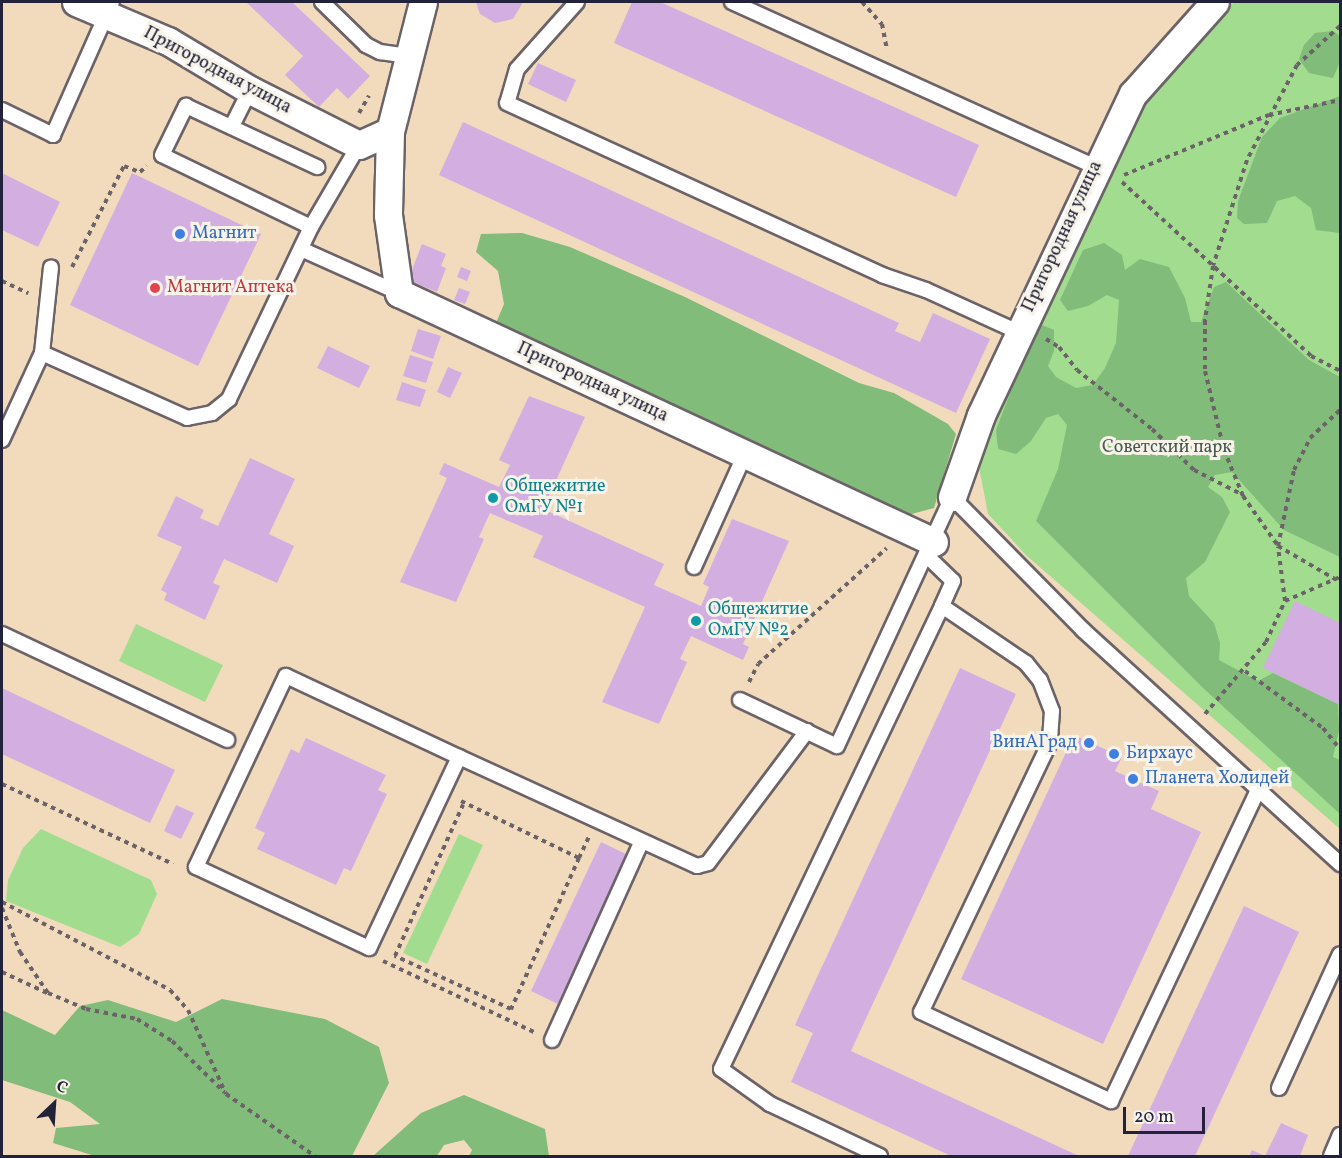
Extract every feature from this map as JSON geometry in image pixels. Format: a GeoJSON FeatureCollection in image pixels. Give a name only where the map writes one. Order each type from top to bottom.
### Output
{"type":"FeatureCollection","features":[{"type":"Feature","properties":{"kind":"street","name":"Пригородная улица"},"geometry":{"type":"LineString","coordinates":[[76,2],[109,8],[250,90],[348,139]]}},
{"type":"Feature","properties":{"kind":"street"},"geometry":{"type":"LineString","coordinates":[[399,294],[388,215],[390,131],[423,2]]}},
{"type":"Feature","properties":{"kind":"street","name":"Пригородная улица"},"geometry":{"type":"LineString","coordinates":[[952,497],[981,415],[1018,332],[1133,94],[1215,2]]}},
{"type":"Feature","properties":{"kind":"street"},"geometry":{"type":"LineString","coordinates":[[348,139],[390,131]]}},
{"type":"Feature","properties":{"kind":"street","name":"Пригородная улица"},"geometry":{"type":"LineString","coordinates":[[399,294],[908,530],[930,549]]}},
{"type":"Feature","properties":{"kind":"lane"},"geometry":{"type":"LineString","coordinates":[[322,2],[366,45],[380,52],[410,56]]}},
{"type":"Feature","properties":{"kind":"lane"},"geometry":{"type":"LineString","coordinates":[[577,2],[517,69],[507,103],[882,275],[926,290],[1018,332]]}},
{"type":"Feature","properties":{"kind":"lane"},"geometry":{"type":"LineString","coordinates":[[732,2],[1096,168]]}},
{"type":"Feature","properties":{"kind":"lane"},"geometry":{"type":"LineString","coordinates":[[2,110],[52,135],[109,8]]}},
{"type":"Feature","properties":{"kind":"lane"},"geometry":{"type":"LineString","coordinates":[[232,126],[250,90]]}},
{"type":"Feature","properties":{"kind":"lane"},"geometry":{"type":"LineString","coordinates":[[311,226],[162,155],[186,106],[317,167]]}},
{"type":"Feature","properties":{"kind":"lane"},"geometry":{"type":"LineString","coordinates":[[42,353],[166,411],[187,418],[212,413],[229,399],[301,249],[348,139]]}},
{"type":"Feature","properties":{"kind":"lane"},"geometry":{"type":"LineString","coordinates":[[301,249],[399,294]]}},
{"type":"Feature","properties":{"kind":"lane"},"geometry":{"type":"LineString","coordinates":[[2,440],[42,353],[51,267]]}},
{"type":"Feature","properties":{"kind":"lane"},"geometry":{"type":"LineString","coordinates":[[694,567],[745,454]]}},
{"type":"Feature","properties":{"kind":"lane"},"geometry":{"type":"LineString","coordinates":[[740,700],[837,746],[930,549],[952,497],[1083,630],[1257,792],[1341,864]]}},
{"type":"Feature","properties":{"kind":"lane"},"geometry":{"type":"LineString","coordinates":[[880,1156],[770,1104],[721,1069],[953,580],[930,549]]}},
{"type":"Feature","properties":{"kind":"lane"},"geometry":{"type":"LineString","coordinates":[[942,606],[1026,663],[1040,680],[1052,711],[1050,742],[921,1012],[1111,1101],[1257,792]]}},
{"type":"Feature","properties":{"kind":"lane"},"geometry":{"type":"LineString","coordinates":[[2,634],[227,740]]}},
{"type":"Feature","properties":{"kind":"lane"},"geometry":{"type":"LineString","coordinates":[[459,757],[369,948],[196,867],[286,676],[697,866],[708,863],[807,732]]}},
{"type":"Feature","properties":{"kind":"lane"},"geometry":{"type":"LineString","coordinates":[[552,1040],[642,841]]}},
{"type":"Feature","properties":{"kind":"lane"},"geometry":{"type":"LineString","coordinates":[[1279,1088],[1341,954]]}},
{"type":"Feature","properties":{"kind":"lane"},"geometry":{"type":"LineString","coordinates":[[1331,1156],[1341,1135]]}},
{"type":"Feature","properties":{"kind":"path"},"geometry":{"type":"LineString","coordinates":[[862,2],[882,24],[889,45],[881,70]]}},
{"type":"Feature","properties":{"kind":"path"},"geometry":{"type":"LineString","coordinates":[[1341,26],[1298,65],[1269,115],[1247,160],[1213,266],[1205,320],[1204,371],[1224,450],[1243,496],[1278,546],[1341,582]]}},
{"type":"Feature","properties":{"kind":"path"},"geometry":{"type":"LineString","coordinates":[[348,139],[372,91]]}},
{"type":"Feature","properties":{"kind":"path"},"geometry":{"type":"LineString","coordinates":[[1341,100],[1269,115],[1118,177],[1311,356],[1341,371]]}},
{"type":"Feature","properties":{"kind":"path"},"geometry":{"type":"LineString","coordinates":[[2,281],[47,302],[60,292],[124,166],[140,172],[162,155]]}},
{"type":"Feature","properties":{"kind":"path"},"geometry":{"type":"LineString","coordinates":[[1018,332],[1039,336],[1059,347],[1077,370],[1152,429],[1194,470],[1243,496]]}},
{"type":"Feature","properties":{"kind":"path"},"geometry":{"type":"LineString","coordinates":[[1190,730],[1245,671],[1266,642],[1285,601],[1278,546],[1294,470],[1310,438],[1341,410]]}},
{"type":"Feature","properties":{"kind":"path"},"geometry":{"type":"LineString","coordinates":[[740,700],[758,664],[908,530]]}},
{"type":"Feature","properties":{"kind":"path"},"geometry":{"type":"LineString","coordinates":[[1285,601],[1334,576],[1341,576]]}},
{"type":"Feature","properties":{"kind":"path"},"geometry":{"type":"LineString","coordinates":[[1245,671],[1323,728],[1341,749]]}},
{"type":"Feature","properties":{"kind":"path"},"geometry":{"type":"LineString","coordinates":[[2,784],[173,864]]}},
{"type":"Feature","properties":{"kind":"path"},"geometry":{"type":"LineString","coordinates":[[506,1019],[511,1009],[579,858],[463,806],[395,956],[511,1009]]}},
{"type":"Feature","properties":{"kind":"path"},"geometry":{"type":"LineString","coordinates":[[2,902],[170,990],[188,1010],[226,1094]]}},
{"type":"Feature","properties":{"kind":"path"},"geometry":{"type":"LineString","coordinates":[[2,908],[20,952],[48,993]]}},
{"type":"Feature","properties":{"kind":"path"},"geometry":{"type":"LineString","coordinates":[[369,948],[383,961],[552,1040]]}},
{"type":"Feature","properties":{"kind":"path"},"geometry":{"type":"LineString","coordinates":[[2,972],[86,1010],[137,1019],[172,1041],[226,1094],[315,1156]]}},
{"type":"Feature","properties":{"kind":"green space","name":"Советский парк"},"geometry":{"type":"Polygon","coordinates":[[[1234,2],[1340,2],[1340,829],[1026,555],[988,514],[976,452],[1138,109],[1234,2]]]}},
{"type":"Feature","properties":{"kind":"green space"},"geometry":{"type":"Polygon","coordinates":[[[1333,31],[1340,36],[1340,62],[1333,78],[1309,73],[1299,59],[1304,45],[1315,33],[1333,31]]]}},
{"type":"Feature","properties":{"kind":"green space"},"geometry":{"type":"Polygon","coordinates":[[[1340,96],[1340,233],[1316,230],[1311,208],[1295,196],[1277,201],[1267,223],[1244,224],[1237,218],[1238,201],[1262,137],[1280,118],[1340,96]]]}},
{"type":"Feature","properties":{"kind":"green space"},"geometry":{"type":"Polygon","coordinates":[[[522,233],[570,247],[685,297],[859,383],[894,393],[948,424],[956,434],[934,508],[908,515],[509,332],[496,323],[504,304],[498,271],[476,252],[481,234],[522,233]]]}},
{"type":"Feature","properties":{"kind":"green space"},"geometry":{"type":"Polygon","coordinates":[[[1104,243],[1122,255],[1125,270],[1140,259],[1169,267],[1185,298],[1191,322],[1201,322],[1214,287],[1226,282],[1309,360],[1340,377],[1340,557],[1284,530],[1232,472],[1215,475],[1208,487],[1222,497],[1230,512],[1205,562],[1186,578],[1189,596],[1214,623],[1220,643],[1219,660],[1258,681],[1273,673],[1338,704],[1339,730],[1333,757],[1340,760],[1340,814],[1202,687],[1036,521],[1058,469],[1067,425],[1058,414],[1046,418],[1031,441],[1016,454],[998,449],[996,430],[1031,338],[1042,325],[1054,330],[1054,351],[1048,366],[1056,377],[1076,388],[1093,385],[1105,368],[1116,343],[1119,300],[1107,295],[1088,306],[1068,311],[1060,300],[1083,250],[1104,243]]]}},
{"type":"Feature","properties":{"kind":"green space"},"geometry":{"type":"Polygon","coordinates":[[[136,624],[223,665],[205,702],[119,661],[136,624]]]}},
{"type":"Feature","properties":{"kind":"green space"},"geometry":{"type":"Polygon","coordinates":[[[41,829],[151,880],[157,894],[139,934],[120,947],[6,901],[8,880],[23,848],[41,829]]]}},
{"type":"Feature","properties":{"kind":"green space"},"geometry":{"type":"Polygon","coordinates":[[[459,834],[483,845],[427,964],[403,953],[459,834]]]}},
{"type":"Feature","properties":{"kind":"green space"},"geometry":{"type":"Polygon","coordinates":[[[222,999],[325,1019],[379,1047],[389,1083],[352,1156],[95,1156],[53,1143],[56,1128],[100,1124],[70,1102],[2,1080],[2,1010],[55,1035],[80,1006],[108,1000],[176,1022],[222,999]]]}},
{"type":"Feature","properties":{"kind":"green space"},"geometry":{"type":"Polygon","coordinates":[[[464,1095],[545,1129],[549,1156],[469,1156],[472,1150],[464,1140],[444,1145],[437,1156],[373,1156],[421,1113],[464,1095]]]}},
{"type":"Feature","properties":{"kind":"building"},"geometry":{"type":"Polygon","coordinates":[[[246,2],[292,2],[370,76],[348,99],[337,88],[319,107],[285,75],[303,56],[246,2]]]}},
{"type":"Feature","properties":{"kind":"building"},"geometry":{"type":"Polygon","coordinates":[[[476,2],[522,2],[522,4],[513,19],[495,23],[480,14],[476,2]]]}},
{"type":"Feature","properties":{"kind":"building"},"geometry":{"type":"Polygon","coordinates":[[[632,2],[660,2],[979,145],[956,197],[614,43],[632,2]]]}},
{"type":"Feature","properties":{"kind":"building"},"geometry":{"type":"Polygon","coordinates":[[[538,63],[576,80],[566,102],[528,84],[538,63]]]}},
{"type":"Feature","properties":{"kind":"building"},"geometry":{"type":"Polygon","coordinates":[[[463,122],[899,323],[895,331],[920,342],[933,313],[990,339],[956,413],[439,175],[463,122]]]}},
{"type":"Feature","properties":{"kind":"building"},"geometry":{"type":"Polygon","coordinates":[[[2,173],[60,202],[38,247],[2,230],[2,173]]]}},
{"type":"Feature","properties":{"kind":"building"},"geometry":{"type":"Polygon","coordinates":[[[132,173],[261,234],[198,366],[70,305],[132,173]]]}},
{"type":"Feature","properties":{"kind":"building"},"geometry":{"type":"Polygon","coordinates":[[[422,244],[446,254],[441,266],[446,268],[437,292],[408,280],[422,244]]]}},
{"type":"Feature","properties":{"kind":"building"},"geometry":{"type":"Polygon","coordinates":[[[461,267],[471,271],[467,281],[457,277],[461,267]]]}},
{"type":"Feature","properties":{"kind":"building"},"geometry":{"type":"Polygon","coordinates":[[[459,288],[470,292],[465,304],[454,300],[459,288]]]}},
{"type":"Feature","properties":{"kind":"building"},"geometry":{"type":"Polygon","coordinates":[[[418,329],[441,336],[433,359],[411,351],[418,329]]]}},
{"type":"Feature","properties":{"kind":"building"},"geometry":{"type":"Polygon","coordinates":[[[328,346],[370,366],[359,388],[317,368],[328,346]]]}},
{"type":"Feature","properties":{"kind":"building"},"geometry":{"type":"Polygon","coordinates":[[[410,355],[433,362],[426,383],[403,376],[410,355]]]}},
{"type":"Feature","properties":{"kind":"building"},"geometry":{"type":"Polygon","coordinates":[[[448,367],[462,373],[450,398],[437,392],[448,367]]]}},
{"type":"Feature","properties":{"kind":"building"},"geometry":{"type":"Polygon","coordinates":[[[402,382],[426,390],[420,407],[396,400],[402,382]]]}},
{"type":"Feature","properties":{"kind":"building"},"geometry":{"type":"Polygon","coordinates":[[[529,396],[585,417],[543,509],[664,564],[654,585],[701,606],[709,587],[703,584],[732,519],[789,541],[743,644],[749,647],[743,660],[691,636],[680,659],[687,662],[659,724],[602,702],[645,607],[533,557],[543,536],[490,513],[479,537],[484,539],[456,602],[400,582],[447,478],[439,474],[444,463],[499,487],[510,465],[499,460],[529,396]]]}},
{"type":"Feature","properties":{"kind":"building"},"geometry":{"type":"Polygon","coordinates":[[[250,458],[295,479],[269,534],[294,546],[277,583],[224,559],[213,583],[220,586],[205,620],[164,600],[167,593],[161,590],[182,547],[157,536],[176,496],[204,510],[200,518],[218,526],[250,458]]]}},
{"type":"Feature","properties":{"kind":"building"},"geometry":{"type":"Polygon","coordinates":[[[1295,601],[1340,623],[1340,705],[1263,668],[1295,601]]]}},
{"type":"Feature","properties":{"kind":"building"},"geometry":{"type":"Polygon","coordinates":[[[960,668],[1016,694],[851,1051],[1079,1156],[951,1156],[791,1082],[813,1033],[795,1025],[960,668]]]}},
{"type":"Feature","properties":{"kind":"building"},"geometry":{"type":"Polygon","coordinates":[[[2,688],[175,770],[150,823],[2,754],[2,688]]]}},
{"type":"Feature","properties":{"kind":"building"},"geometry":{"type":"Polygon","coordinates":[[[1074,735],[1122,757],[1115,771],[1159,791],[1151,809],[1201,832],[1103,1044],[961,979],[1074,735]]]}},
{"type":"Feature","properties":{"kind":"building"},"geometry":{"type":"Polygon","coordinates":[[[306,738],[386,775],[378,790],[387,794],[351,871],[344,868],[336,885],[257,849],[265,833],[255,828],[291,749],[299,753],[306,738]]]}},
{"type":"Feature","properties":{"kind":"building"},"geometry":{"type":"Polygon","coordinates":[[[176,805],[194,813],[181,839],[164,831],[176,805]]]}},
{"type":"Feature","properties":{"kind":"building"},"geometry":{"type":"Polygon","coordinates":[[[601,842],[628,855],[558,1004],[531,991],[601,842]]]}},
{"type":"Feature","properties":{"kind":"building"},"geometry":{"type":"Polygon","coordinates":[[[1244,906],[1299,932],[1195,1156],[1128,1156],[1244,906]]]}},
{"type":"Feature","properties":{"kind":"building"},"geometry":{"type":"Polygon","coordinates":[[[1281,1123],[1308,1135],[1300,1156],[1265,1156],[1281,1123]]]}},
{"type":"Feature","properties":{"kind":"building"},"geometry":{"type":"Polygon","coordinates":[[[1252,1150],[1265,1156],[1249,1156],[1252,1150]]]}},
{"type":"Feature","properties":{"kind":"place","name":"Магнит"},"geometry":{"type":"Point","coordinates":[180,234]}},
{"type":"Feature","properties":{"kind":"place","name":"Магнит Аптека"},"geometry":{"type":"Point","coordinates":[155,288]}},
{"type":"Feature","properties":{"kind":"place","name":"Общежитие ОмГУ №1"},"geometry":{"type":"Point","coordinates":[493,498]}},
{"type":"Feature","properties":{"kind":"place","name":"Общежитие ОмГУ №2"},"geometry":{"type":"Point","coordinates":[696,621]}},
{"type":"Feature","properties":{"kind":"place","name":"ВинАГрад"},"geometry":{"type":"Point","coordinates":[1089,743]}},
{"type":"Feature","properties":{"kind":"place","name":"Бирхаус"},"geometry":{"type":"Point","coordinates":[1114,754]}},
{"type":"Feature","properties":{"kind":"place","name":"Планета Холидей"},"geometry":{"type":"Point","coordinates":[1133,779]}}]}
